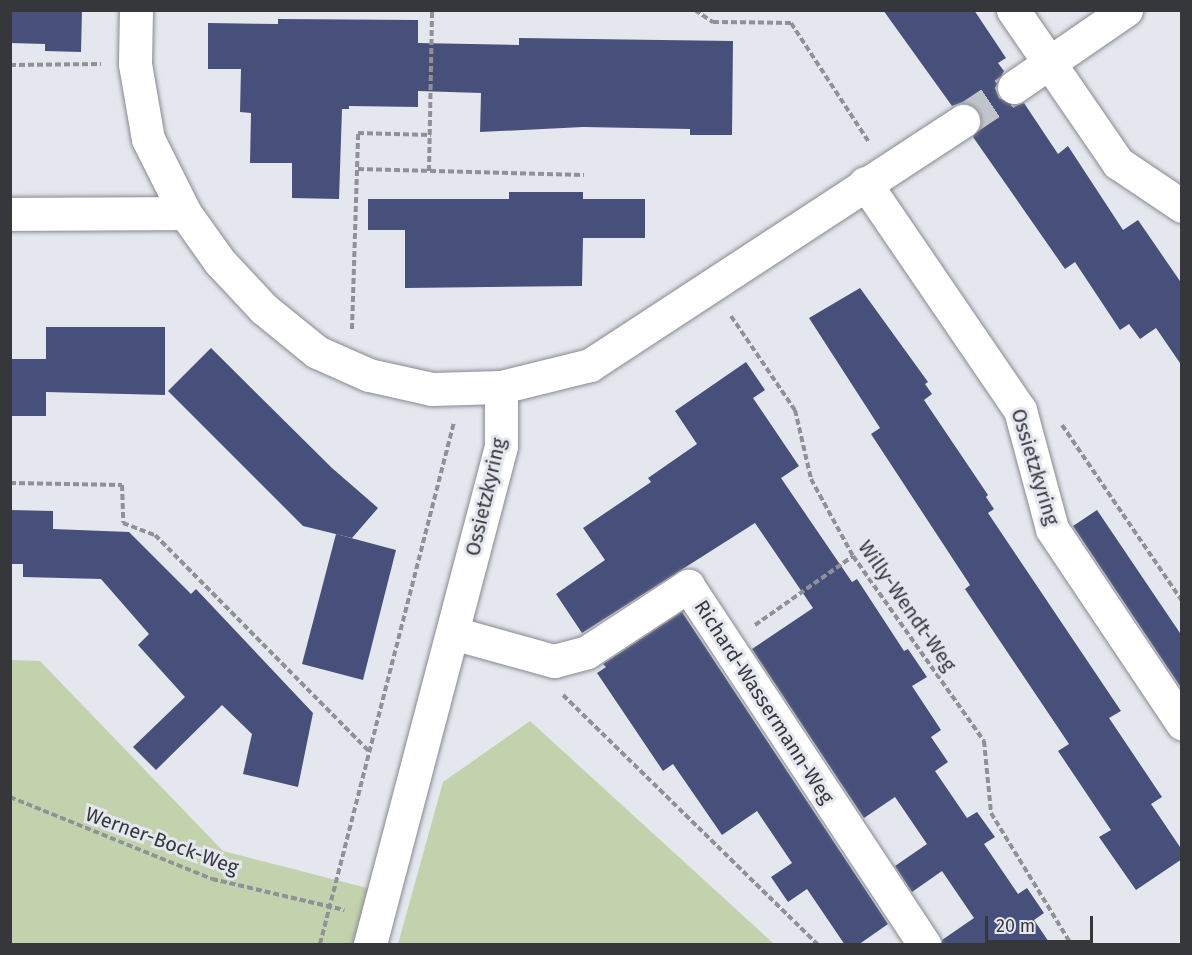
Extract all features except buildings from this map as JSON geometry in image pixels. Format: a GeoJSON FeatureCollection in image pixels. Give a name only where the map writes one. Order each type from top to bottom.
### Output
{"type":"FeatureCollection","features":[{"type":"Feature","properties":{"kind":"street"},"geometry":{"type":"LineString","coordinates":[[136,10],[135,64],[148,139],[185,213],[220,262],[264,309],[317,352],[369,375],[432,389],[501,387],[590,365],[963,121]]}},
{"type":"Feature","properties":{"kind":"street"},"geometry":{"type":"LineString","coordinates":[[1013,10],[1118,163],[1182,206]]}},
{"type":"Feature","properties":{"kind":"street"},"geometry":{"type":"LineString","coordinates":[[1014,87],[1126,10]]}},
{"type":"Feature","properties":{"kind":"street","name":"Ossietzkyring"},"geometry":{"type":"LineString","coordinates":[[865,183],[1020,410],[1052,529],[1182,723]]}},
{"type":"Feature","properties":{"kind":"street"},"geometry":{"type":"LineString","coordinates":[[10,214],[185,213]]}},
{"type":"Feature","properties":{"kind":"street","name":"Ossietzkyring"},"geometry":{"type":"LineString","coordinates":[[374,931],[501,446],[501,387]]}},
{"type":"Feature","properties":{"kind":"street","name":"Richard-Wassermann-Weg"},"geometry":{"type":"LineString","coordinates":[[554,661],[587,652],[688,586],[924,945]]}},
{"type":"Feature","properties":{"kind":"street"},"geometry":{"type":"LineString","coordinates":[[453,633],[554,661]]}},
{"type":"Feature","properties":{"kind":"path"},"geometry":{"type":"LineString","coordinates":[[429,171],[432,10]]}},
{"type":"Feature","properties":{"kind":"path"},"geometry":{"type":"LineString","coordinates":[[10,65],[135,64]]}},
{"type":"Feature","properties":{"kind":"path"},"geometry":{"type":"LineString","coordinates":[[336,360],[354,323],[358,133],[431,135]]}},
{"type":"Feature","properties":{"kind":"path"},"geometry":{"type":"LineString","coordinates":[[358,170],[584,175]]}},
{"type":"Feature","properties":{"kind":"path","name":"Willy-Wendt-Weg"},"geometry":{"type":"LineString","coordinates":[[711,285],[795,410],[811,479],[853,556],[984,741],[991,813],[1071,945]]}},
{"type":"Feature","properties":{"kind":"path"},"geometry":{"type":"LineString","coordinates":[[320,945],[463,389]]}},
{"type":"Feature","properties":{"kind":"path"},"geometry":{"type":"LineString","coordinates":[[10,483],[122,485],[123,523],[155,535],[369,752]]}},
{"type":"Feature","properties":{"kind":"path"},"geometry":{"type":"LineString","coordinates":[[727,645],[853,556]]}},
{"type":"Feature","properties":{"kind":"path"},"geometry":{"type":"LineString","coordinates":[[554,661],[563,695],[817,945]]}},
{"type":"Feature","properties":{"kind":"path","name":"Werner-Bock-Weg"},"geometry":{"type":"LineString","coordinates":[[10,797],[212,879],[329,906],[374,931]]}},
{"type":"Feature","properties":{"kind":"green space"},"geometry":{"type":"Polygon","coordinates":[[[11,660],[40,661],[223,851],[371,889],[357,944],[11,944],[11,660]]]}},
{"type":"Feature","properties":{"kind":"green space"},"geometry":{"type":"Polygon","coordinates":[[[530,721],[774,944],[398,944],[443,782],[530,721]]]}},
{"type":"Feature","properties":{"kind":"tunnel"},"geometry":{"type":"LineString","coordinates":[[963,121],[1014,87]]}}]}
